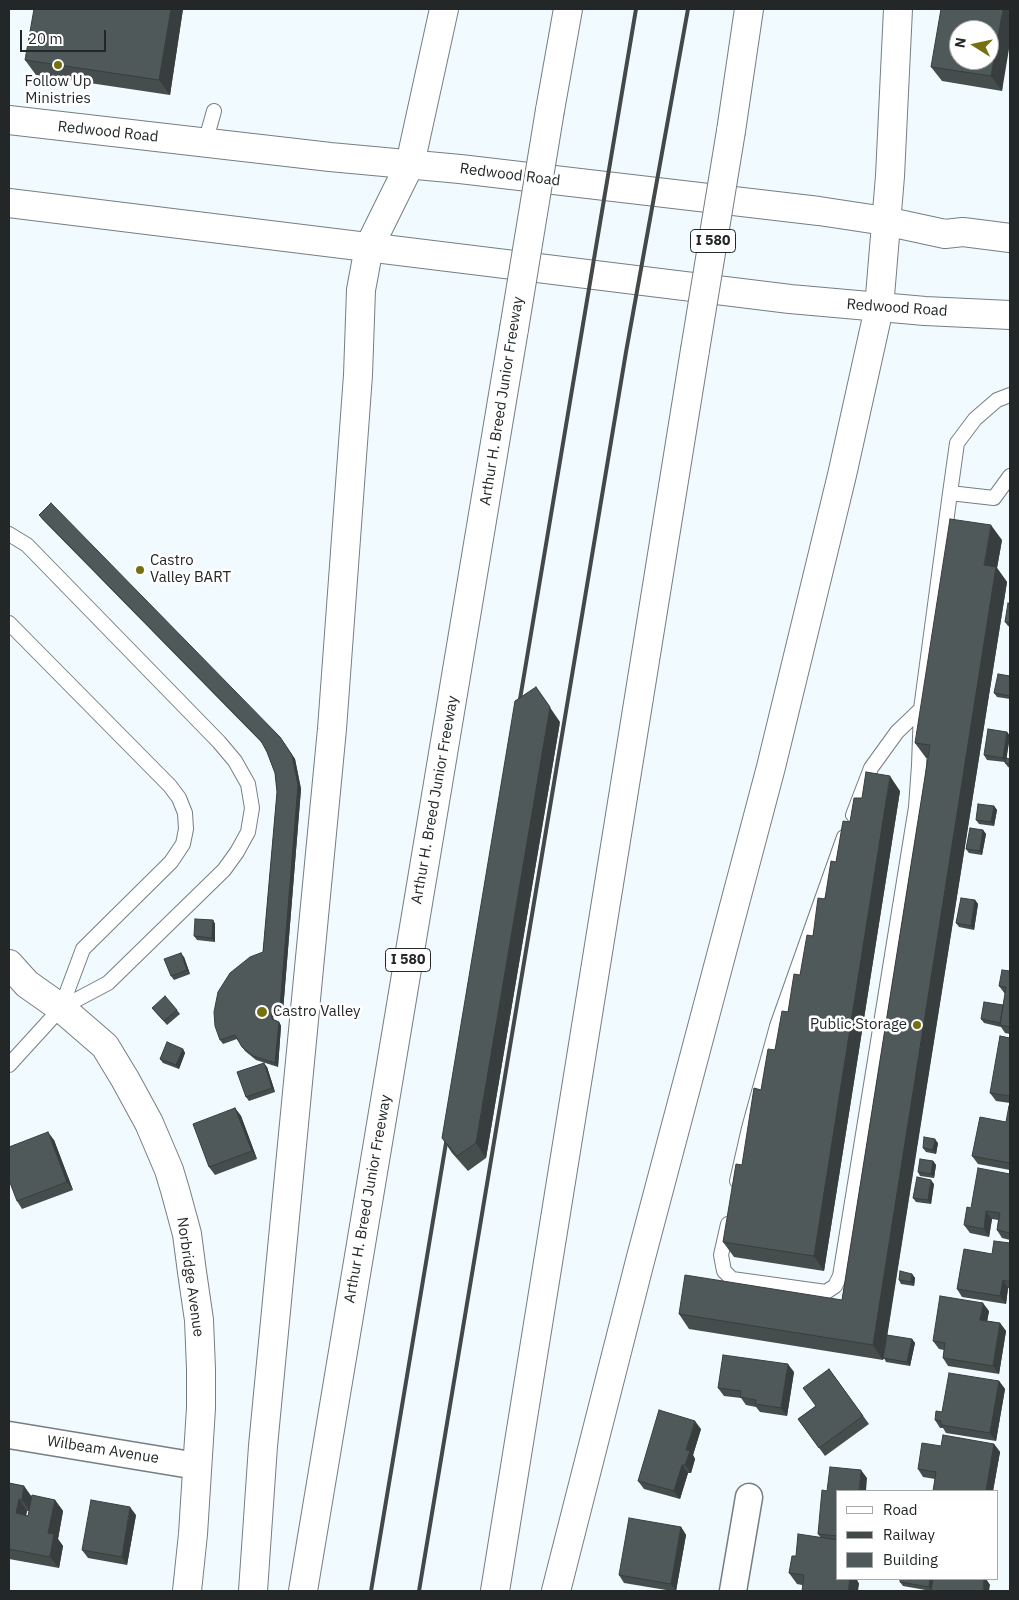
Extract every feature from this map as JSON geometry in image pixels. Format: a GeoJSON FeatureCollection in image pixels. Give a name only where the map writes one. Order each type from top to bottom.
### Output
{"type":"FeatureCollection","features":[{"type":"Feature","properties":{"kind":"main road"},"geometry":{"type":"LineString","coordinates":[[253,1591],[263,1446],[332,729],[358,375],[361,290],[369,247],[410,164],[444,9]]}},
{"type":"Feature","properties":{"kind":"main road","name":"Arthur H. Breed Junior Freeway"},"geometry":{"type":"LineString","coordinates":[[303,1591],[568,9]]}},
{"type":"Feature","properties":{"kind":"main road","name":"I 580"},"geometry":{"type":"LineString","coordinates":[[495,1591],[750,9]]}},
{"type":"Feature","properties":{"kind":"main road"},"geometry":{"type":"LineString","coordinates":[[556,1591],[640,1261],[774,757],[842,475],[879,308],[890,176],[898,9]]}},
{"type":"Feature","properties":{"kind":"main road","name":"Redwood Road"},"geometry":{"type":"LineString","coordinates":[[9,120],[330,157],[460,169],[885,221],[945,234],[963,232],[1010,238]]}},
{"type":"Feature","properties":{"kind":"main road","name":"Redwood Road"},"geometry":{"type":"LineString","coordinates":[[9,203],[771,296],[879,308],[1010,315]]}},
{"type":"Feature","properties":{"kind":"main road","name":"Norbridge Avenue"},"geometry":{"type":"LineString","coordinates":[[9,964],[27,984],[61,1008],[104,1046],[149,1123],[169,1170],[175,1190],[186,1234],[199,1320],[201,1369],[193,1534],[187,1591]]}},
{"type":"Feature","properties":{"kind":"street","name":"Wilbeam Avenue"},"geometry":{"type":"LineString","coordinates":[[9,1435],[197,1466]]}},
{"type":"Feature","properties":{"kind":"street"},"geometry":{"type":"LineString","coordinates":[[733,1591],[749,1497]]}},
{"type":"Feature","properties":{"kind":"lane"},"geometry":{"type":"LineString","coordinates":[[205,143],[214,111]]}},
{"type":"Feature","properties":{"kind":"lane"},"geometry":{"type":"LineString","coordinates":[[731,1210],[721,1255],[724,1271],[732,1278],[826,1292],[835,1286],[840,1276],[916,807],[921,709],[958,443],[975,419],[997,400],[1010,395]]}},
{"type":"Feature","properties":{"kind":"lane"},"geometry":{"type":"LineString","coordinates":[[950,493],[994,498],[1010,476]]}},
{"type":"Feature","properties":{"kind":"lane"},"geometry":{"type":"LineString","coordinates":[[9,534],[27,545],[220,742],[236,761],[248,784],[252,808],[248,832],[238,852],[224,870],[108,983],[61,1008],[9,1065]]}},
{"type":"Feature","properties":{"kind":"lane"},"geometry":{"type":"LineString","coordinates":[[9,624],[170,786],[179,798],[185,813],[186,829],[183,844],[171,862],[83,949],[61,1008]]}},
{"type":"Feature","properties":{"kind":"lane"},"geometry":{"type":"LineString","coordinates":[[735,1191],[749,1128],[777,1026],[830,876],[871,768],[897,732],[921,709]]}},
{"type":"Feature","properties":{"kind":"building"},"geometry":{"type":"Polygon","coordinates":[[[34,9],[171,9],[159,80],[25,60],[34,9]]]}},
{"type":"Feature","properties":{"kind":"building"},"geometry":{"type":"Polygon","coordinates":[[[941,9],[1003,9],[999,31],[999,20],[949,20],[949,70],[931,67],[941,9]]]}},
{"type":"Feature","properties":{"kind":"building"},"geometry":{"type":"Polygon","coordinates":[[[951,70],[992,70],[991,76],[951,70]]]}},
{"type":"Feature","properties":{"kind":"building"},"geometry":{"type":"Polygon","coordinates":[[[51,503],[280,737],[292,755],[298,785],[280,1007],[275,1007],[271,1013],[272,1019],[279,1022],[275,1063],[253,1056],[242,1047],[235,1035],[220,1040],[215,1026],[214,1012],[218,992],[230,973],[250,957],[263,952],[277,792],[275,773],[267,752],[261,741],[39,515],[51,503]]]}},
{"type":"Feature","properties":{"kind":"building","name":"Public Storage"},"geometry":{"type":"Polygon","coordinates":[[[950,519],[991,525],[984,565],[996,567],[873,1345],[679,1314],[685,1275],[842,1300],[930,745],[915,743],[950,519]]]}},
{"type":"Feature","properties":{"kind":"building"},"geometry":{"type":"Polygon","coordinates":[[[1008,603],[1010,604],[1010,623],[1005,622],[1008,603]]]}},
{"type":"Feature","properties":{"kind":"building"},"geometry":{"type":"Polygon","coordinates":[[[998,674],[1010,676],[1010,696],[994,693],[998,674]]]}},
{"type":"Feature","properties":{"kind":"building"},"geometry":{"type":"Polygon","coordinates":[[[536,687],[550,707],[476,1143],[457,1156],[442,1138],[515,701],[536,687]]]}},
{"type":"Feature","properties":{"kind":"building"},"geometry":{"type":"Polygon","coordinates":[[[988,729],[1007,732],[1003,758],[984,755],[988,729]]]}},
{"type":"Feature","properties":{"kind":"building"},"geometry":{"type":"Polygon","coordinates":[[[1006,758],[1010,759],[1010,764],[1005,763],[1006,758]]]}},
{"type":"Feature","properties":{"kind":"building","name":"Public Storage"},"geometry":{"type":"Polygon","coordinates":[[[866,772],[890,776],[814,1256],[723,1242],[736,1164],[742,1165],[754,1088],[761,1090],[768,1049],[775,1050],[782,1011],[788,1012],[794,974],[800,975],[807,935],[813,936],[818,898],[825,899],[831,861],[836,862],[843,821],[850,822],[854,798],[862,798],[866,772]]]}},
{"type":"Feature","properties":{"kind":"building"},"geometry":{"type":"Polygon","coordinates":[[[978,804],[994,806],[991,822],[976,820],[978,804]]]}},
{"type":"Feature","properties":{"kind":"building"},"geometry":{"type":"Polygon","coordinates":[[[970,828],[983,830],[980,851],[966,849],[970,828]]]}},
{"type":"Feature","properties":{"kind":"building"},"geometry":{"type":"Polygon","coordinates":[[[961,898],[975,900],[971,926],[956,923],[961,898]]]}},
{"type":"Feature","properties":{"kind":"building"},"geometry":{"type":"Polygon","coordinates":[[[195,919],[213,920],[212,938],[194,936],[195,919]]]}},
{"type":"Feature","properties":{"kind":"building"},"geometry":{"type":"Polygon","coordinates":[[[181,953],[187,970],[171,976],[164,959],[181,953]]]}},
{"type":"Feature","properties":{"kind":"building"},"geometry":{"type":"Polygon","coordinates":[[[1002,970],[1010,971],[1010,1027],[1000,1025],[1006,987],[999,986],[1002,970]]]}},
{"type":"Feature","properties":{"kind":"building"},"geometry":{"type":"Polygon","coordinates":[[[165,996],[177,1010],[164,1021],[152,1008],[165,996]]]}},
{"type":"Feature","properties":{"kind":"building"},"geometry":{"type":"Polygon","coordinates":[[[984,1002],[1003,1005],[1000,1023],[981,1019],[984,1002]]]}},
{"type":"Feature","properties":{"kind":"building"},"geometry":{"type":"Polygon","coordinates":[[[1000,1036],[1010,1038],[1010,1096],[990,1093],[1000,1036]]]}},
{"type":"Feature","properties":{"kind":"building"},"geometry":{"type":"Polygon","coordinates":[[[167,1042],[183,1049],[176,1065],[160,1059],[167,1042]]]}},
{"type":"Feature","properties":{"kind":"building"},"geometry":{"type":"Polygon","coordinates":[[[264,1063],[272,1088],[246,1097],[237,1072],[264,1063]]]}},
{"type":"Feature","properties":{"kind":"building"},"geometry":{"type":"Polygon","coordinates":[[[1009,1106],[1010,1163],[972,1156],[980,1117],[1006,1122],[1009,1106]]]}},
{"type":"Feature","properties":{"kind":"building"},"geometry":{"type":"Polygon","coordinates":[[[235,1108],[252,1151],[209,1167],[193,1124],[235,1108]]]}},
{"type":"Feature","properties":{"kind":"building"},"geometry":{"type":"Polygon","coordinates":[[[48,1132],[67,1182],[17,1201],[9,1180],[9,1147],[48,1132]]]}},
{"type":"Feature","properties":{"kind":"building"},"geometry":{"type":"Polygon","coordinates":[[[924,1137],[935,1139],[933,1150],[923,1148],[924,1137]]]}},
{"type":"Feature","properties":{"kind":"building"},"geometry":{"type":"Polygon","coordinates":[[[920,1159],[933,1161],[931,1174],[918,1172],[920,1159]]]}},
{"type":"Feature","properties":{"kind":"building"},"geometry":{"type":"Polygon","coordinates":[[[978,1168],[1010,1174],[1010,1233],[997,1230],[1000,1213],[986,1211],[984,1229],[964,1225],[967,1207],[971,1208],[978,1168]]]}},
{"type":"Feature","properties":{"kind":"building"},"geometry":{"type":"Polygon","coordinates":[[[917,1177],[931,1180],[928,1200],[913,1198],[917,1177]]]}},
{"type":"Feature","properties":{"kind":"building"},"geometry":{"type":"Polygon","coordinates":[[[994,1241],[1010,1243],[1010,1282],[1003,1280],[1000,1296],[957,1289],[964,1249],[992,1254],[994,1241]]]}},
{"type":"Feature","properties":{"kind":"building"},"geometry":{"type":"Polygon","coordinates":[[[900,1271],[912,1274],[911,1282],[899,1280],[900,1271]]]}},
{"type":"Feature","properties":{"kind":"building"},"geometry":{"type":"Polygon","coordinates":[[[940,1296],[983,1303],[980,1320],[1000,1323],[993,1366],[943,1358],[945,1343],[933,1341],[940,1296]]]}},
{"type":"Feature","properties":{"kind":"building"},"geometry":{"type":"Polygon","coordinates":[[[887,1335],[912,1339],[907,1362],[883,1358],[887,1335]]]}},
{"type":"Feature","properties":{"kind":"building"},"geometry":{"type":"Polygon","coordinates":[[[723,1355],[788,1364],[781,1408],[755,1404],[756,1400],[740,1397],[741,1391],[718,1388],[723,1355]]]}},
{"type":"Feature","properties":{"kind":"building"},"geometry":{"type":"Polygon","coordinates":[[[829,1369],[863,1416],[819,1448],[798,1419],[816,1406],[803,1388],[829,1369]]]}},
{"type":"Feature","properties":{"kind":"building"},"geometry":{"type":"Polygon","coordinates":[[[949,1373],[999,1381],[990,1433],[941,1425],[941,1421],[935,1420],[936,1411],[942,1412],[949,1373]]]}},
{"type":"Feature","properties":{"kind":"building"},"geometry":{"type":"Polygon","coordinates":[[[659,1410],[695,1421],[686,1450],[690,1451],[685,1465],[682,1465],[674,1491],[638,1481],[659,1410]]]}},
{"type":"Feature","properties":{"kind":"building"},"geometry":{"type":"Polygon","coordinates":[[[943,1435],[994,1444],[986,1490],[933,1490],[936,1472],[918,1469],[922,1443],[941,1446],[943,1435]]]}},
{"type":"Feature","properties":{"kind":"building"},"geometry":{"type":"Polygon","coordinates":[[[830,1467],[861,1470],[859,1490],[836,1490],[836,1536],[818,1534],[822,1490],[827,1491],[830,1467]]]}},
{"type":"Feature","properties":{"kind":"building"},"geometry":{"type":"Polygon","coordinates":[[[9,1483],[24,1486],[22,1500],[19,1499],[16,1513],[28,1516],[32,1495],[55,1500],[48,1533],[54,1534],[50,1557],[9,1549],[9,1483]]]}},
{"type":"Feature","properties":{"kind":"building"},"geometry":{"type":"Polygon","coordinates":[[[91,1500],[130,1507],[122,1557],[82,1550],[91,1500]]]}},
{"type":"Feature","properties":{"kind":"building"},"geometry":{"type":"Polygon","coordinates":[[[629,1518],[681,1527],[671,1584],[619,1575],[629,1518]]]}},
{"type":"Feature","properties":{"kind":"building"},"geometry":{"type":"Polygon","coordinates":[[[798,1534],[836,1540],[836,1580],[850,1580],[848,1591],[802,1591],[804,1575],[789,1573],[792,1556],[796,1556],[798,1534]]]}},
{"type":"Feature","properties":{"kind":"building"},"geometry":{"type":"Polygon","coordinates":[[[900,1580],[930,1580],[929,1587],[900,1582],[900,1580]]]}},
{"type":"Feature","properties":{"kind":"building"},"geometry":{"type":"Polygon","coordinates":[[[933,1580],[984,1580],[983,1591],[931,1591],[933,1580]]]}},
{"type":"Feature","properties":{"kind":"railway"},"geometry":{"type":"LineString","coordinates":[[518,711],[636,9]]}},
{"type":"Feature","properties":{"kind":"railway"},"geometry":{"type":"LineString","coordinates":[[419,1591],[626,352],[688,9]]}},
{"type":"Feature","properties":{"kind":"railway"},"geometry":{"type":"LineString","coordinates":[[371,1591],[448,1131]]}},
{"type":"Feature","properties":{"kind":"place","name":"Follow Up Ministries"},"geometry":{"type":"Point","coordinates":[58,65]}},
{"type":"Feature","properties":{"kind":"place","name":"Castro Valley BART"},"geometry":{"type":"Point","coordinates":[140,570]}},
{"type":"Feature","properties":{"kind":"place","name":"Castro Valley"},"geometry":{"type":"Point","coordinates":[262,1012]}},
{"type":"Feature","properties":{"kind":"place","name":"Public Storage"},"geometry":{"type":"Point","coordinates":[917,1025]}}]}
